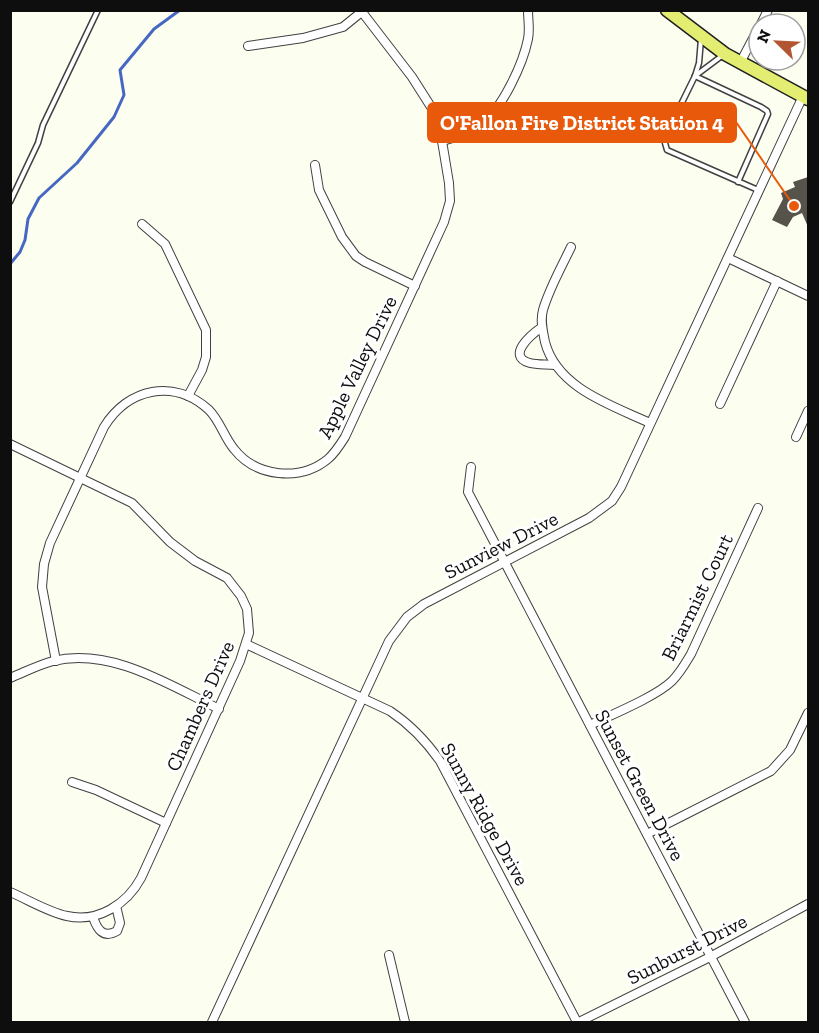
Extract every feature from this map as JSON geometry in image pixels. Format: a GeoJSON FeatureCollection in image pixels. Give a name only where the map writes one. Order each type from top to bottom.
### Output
{"type":"FeatureCollection","features":[{"type":"Feature","properties":{"kind":"main road"},"geometry":{"type":"LineString","coordinates":[[667,10],[724,54],[806,98]]}},
{"type":"Feature","properties":{"kind":"street"},"geometry":{"type":"LineString","coordinates":[[442,141],[468,133],[493,114],[508,90],[525,51],[529,34],[528,10]]}},
{"type":"Feature","properties":{"kind":"street"},"geometry":{"type":"LineString","coordinates":[[248,46],[303,38],[343,27],[363,11]]}},
{"type":"Feature","properties":{"kind":"street","name":"Apple Valley Drive"},"geometry":{"type":"LineString","coordinates":[[56,661],[42,587],[44,564],[50,543],[104,427],[111,415],[126,401],[156,391],[168,391],[188,396],[208,409],[233,448],[252,465],[269,472],[283,474],[306,471],[330,457],[345,437],[444,222],[450,201],[442,141],[435,117],[424,94],[363,11]]}},
{"type":"Feature","properties":{"kind":"street"},"geometry":{"type":"LineString","coordinates":[[740,63],[747,50]]}},
{"type":"Feature","properties":{"kind":"street","name":"Sunview Drive"},"geometry":{"type":"LineString","coordinates":[[212,1023],[389,641],[407,617],[424,604],[590,518],[612,501],[621,487],[758,190],[806,98]]}},
{"type":"Feature","properties":{"kind":"street"},"geometry":{"type":"LineString","coordinates":[[315,165],[319,190],[342,237],[356,256],[415,286]]}},
{"type":"Feature","properties":{"kind":"street"},"geometry":{"type":"LineString","coordinates":[[142,224],[165,244],[206,330],[206,357],[202,370],[188,396]]}},
{"type":"Feature","properties":{"kind":"street"},"geometry":{"type":"LineString","coordinates":[[571,247],[543,312],[542,327],[549,355],[555,365],[571,381],[594,398],[650,423]]}},
{"type":"Feature","properties":{"kind":"street"},"geometry":{"type":"LineString","coordinates":[[728,258],[808,296]]}},
{"type":"Feature","properties":{"kind":"street"},"geometry":{"type":"LineString","coordinates":[[720,404],[777,281]]}},
{"type":"Feature","properties":{"kind":"street"},"geometry":{"type":"LineString","coordinates":[[542,327],[524,341],[519,354],[523,360],[531,363],[555,365]]}},
{"type":"Feature","properties":{"kind":"street"},"geometry":{"type":"LineString","coordinates":[[796,437],[808,411]]}},
{"type":"Feature","properties":{"kind":"street","name":"Chambers Drive"},"geometry":{"type":"LineString","coordinates":[[10,444],[132,503],[170,542],[195,561],[227,578],[241,596],[247,609],[249,633],[219,709],[136,887],[116,906],[93,917],[70,917],[60,914],[10,892]]}},
{"type":"Feature","properties":{"kind":"street","name":"Sunset Green Drive"},"geometry":{"type":"LineString","coordinates":[[471,467],[468,492],[745,1023]]}},
{"type":"Feature","properties":{"kind":"street","name":"Briarmist Court"},"geometry":{"type":"LineString","coordinates":[[590,725],[657,692],[680,672],[691,654],[758,508]]}},
{"type":"Feature","properties":{"kind":"street","name":"Sunny Ridge Drive"},"geometry":{"type":"LineString","coordinates":[[246,644],[362,697],[402,719],[426,742],[440,761],[578,1023]]}},
{"type":"Feature","properties":{"kind":"street"},"geometry":{"type":"LineString","coordinates":[[10,678],[37,666],[56,661],[85,658],[123,665],[219,709]]}},
{"type":"Feature","properties":{"kind":"street"},"geometry":{"type":"LineString","coordinates":[[647,834],[771,771],[790,750],[808,713]]}},
{"type":"Feature","properties":{"kind":"street"},"geometry":{"type":"LineString","coordinates":[[72,782],[96,790],[166,823]]}},
{"type":"Feature","properties":{"kind":"street","name":"Sunburst Drive"},"geometry":{"type":"LineString","coordinates":[[578,1023],[710,957],[808,904]]}},
{"type":"Feature","properties":{"kind":"street"},"geometry":{"type":"LineString","coordinates":[[93,917],[97,930],[112,934],[117,931],[120,922],[116,906]]}},
{"type":"Feature","properties":{"kind":"street"},"geometry":{"type":"LineString","coordinates":[[389,955],[405,1023]]}},
{"type":"Feature","properties":{"kind":"lane"},"geometry":{"type":"LineString","coordinates":[[10,202],[38,143],[43,125],[98,10]]}},
{"type":"Feature","properties":{"kind":"lane"},"geometry":{"type":"LineString","coordinates":[[701,38],[699,63],[695,76],[666,135],[665,143],[668,150],[758,190]]}},
{"type":"Feature","properties":{"kind":"lane"},"geometry":{"type":"LineString","coordinates":[[695,76],[724,54]]}},
{"type":"Feature","properties":{"kind":"lane"},"geometry":{"type":"LineString","coordinates":[[695,76],[767,111],[768,114],[738,182]]}},
{"type":"Feature","properties":{"kind":"building"},"geometry":{"type":"Polygon","coordinates":[[[808,177],[808,227],[802,213],[793,217],[787,227],[772,220],[783,199],[781,193],[795,187],[793,182],[808,177]]]}},
{"type":"Feature","properties":{"kind":"waterway"},"geometry":{"type":"LineString","coordinates":[[10,264],[20,252],[25,240],[28,219],[39,198],[77,163],[114,117],[124,95],[120,70],[154,29],[180,10]]}},
{"type":"Feature","properties":{"kind":"place","name":"O'Fallon Fire District Station 4"},"geometry":{"type":"Point","coordinates":[794,206]}}]}
